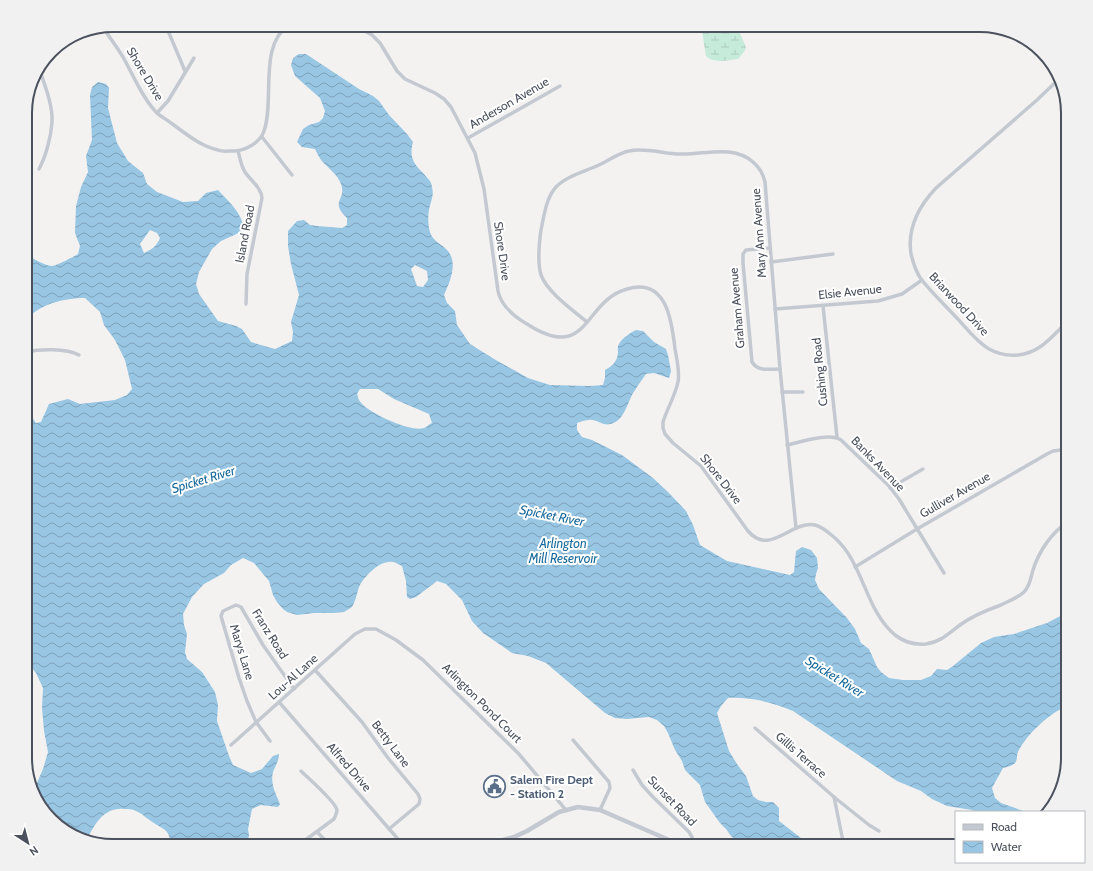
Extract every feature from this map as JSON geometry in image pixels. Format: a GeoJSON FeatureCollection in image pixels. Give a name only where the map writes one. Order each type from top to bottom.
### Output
{"type":"FeatureCollection","features":[{"type":"Feature","properties":{"kind":"street","name":"Shore Drive"},"geometry":{"type":"LineString","coordinates":[[106,32],[122,56],[149,103],[157,112],[202,144],[219,151],[238,151],[258,142],[262,137]]}},
{"type":"Feature","properties":{"kind":"street"},"geometry":{"type":"LineString","coordinates":[[169,32],[185,71]]}},
{"type":"Feature","properties":{"kind":"street"},"geometry":{"type":"LineString","coordinates":[[280,32],[272,50],[270,61],[267,121],[262,137],[292,175]]}},
{"type":"Feature","properties":{"kind":"street","name":"Shore Drive"},"geometry":{"type":"LineString","coordinates":[[368,32],[372,34],[380,43],[397,71],[405,79],[435,93],[452,107],[468,138],[475,153],[484,189],[498,291],[501,300],[508,309],[538,331],[551,336],[563,337],[572,335],[582,329],[607,299],[623,290],[635,287],[652,290],[657,293],[664,303],[671,319],[678,376],[676,388],[663,422],[665,434],[673,443],[701,466],[752,536],[762,540],[768,540],[779,537],[804,525],[814,525],[824,530],[837,541],[855,567],[872,604],[895,635],[905,641],[916,644],[927,644],[938,641],[948,635],[960,624],[1016,598],[1025,592],[1030,582],[1036,560],[1055,533],[1061,528]]}},
{"type":"Feature","properties":{"kind":"street"},"geometry":{"type":"LineString","coordinates":[[157,112],[168,101],[194,58]]}},
{"type":"Feature","properties":{"kind":"street"},"geometry":{"type":"LineString","coordinates":[[39,169],[48,148],[52,121],[49,100],[41,75]]}},
{"type":"Feature","properties":{"kind":"street","name":"Briarwood Drive"},"geometry":{"type":"LineString","coordinates":[[1055,83],[924,200],[916,215],[911,237],[913,259],[922,280],[978,341],[989,350],[1001,354],[1019,355],[1033,351],[1048,341],[1061,328]]}},
{"type":"Feature","properties":{"kind":"street","name":"Anderson Avenue"},"geometry":{"type":"LineString","coordinates":[[468,138],[560,86]]}},
{"type":"Feature","properties":{"kind":"street","name":"Mary Ann Avenue"},"geometry":{"type":"LineString","coordinates":[[588,322],[558,297],[543,280],[540,268],[539,260],[542,226],[550,196],[560,183],[623,152],[639,150],[681,154],[735,152],[745,156],[758,167],[764,176],[782,392],[796,528]]}},
{"type":"Feature","properties":{"kind":"street","name":"Island Road"},"geometry":{"type":"LineString","coordinates":[[238,151],[244,171],[262,193],[247,274],[246,304]]}},
{"type":"Feature","properties":{"kind":"street","name":"Graham Avenue"},"geometry":{"type":"LineString","coordinates":[[770,248],[746,250],[743,257],[751,357],[755,366],[761,369],[780,369]]}},
{"type":"Feature","properties":{"kind":"street"},"geometry":{"type":"LineString","coordinates":[[771,262],[833,254]]}},
{"type":"Feature","properties":{"kind":"street","name":"Elsie Avenue"},"geometry":{"type":"LineString","coordinates":[[775,309],[859,303],[885,299],[902,294],[922,280]]}},
{"type":"Feature","properties":{"kind":"street","name":"Cushing Road"},"geometry":{"type":"LineString","coordinates":[[823,306],[837,437]]}},
{"type":"Feature","properties":{"kind":"street"},"geometry":{"type":"LineString","coordinates":[[32,351],[53,350],[78,354]]}},
{"type":"Feature","properties":{"kind":"street"},"geometry":{"type":"LineString","coordinates":[[782,392],[803,392]]}},
{"type":"Feature","properties":{"kind":"street","name":"Banks Avenue"},"geometry":{"type":"LineString","coordinates":[[788,445],[828,437],[837,437],[845,443],[899,499],[944,573]]}},
{"type":"Feature","properties":{"kind":"street","name":"Gulliver Avenue"},"geometry":{"type":"LineString","coordinates":[[855,567],[917,529],[1047,454],[1053,451],[1061,450]]}},
{"type":"Feature","properties":{"kind":"street"},"geometry":{"type":"LineString","coordinates":[[890,488],[923,469]]}},
{"type":"Feature","properties":{"kind":"street","name":"Franz Road"},"geometry":{"type":"LineString","coordinates":[[223,611],[236,605],[241,607],[263,645],[294,689]]}},
{"type":"Feature","properties":{"kind":"street","name":"Marys Lane"},"geometry":{"type":"LineString","coordinates":[[223,611],[221,616],[239,678],[256,722],[270,741]]}},
{"type":"Feature","properties":{"kind":"street","name":"Lou-Al Lane"},"geometry":{"type":"LineString","coordinates":[[231,745],[355,634],[371,628]]}},
{"type":"Feature","properties":{"kind":"street","name":"Arlington Pond Court"},"geometry":{"type":"LineString","coordinates":[[371,628],[396,640],[423,660],[515,750],[566,810]]}},
{"type":"Feature","properties":{"kind":"street","name":"Betty Lane"},"geometry":{"type":"LineString","coordinates":[[315,670],[362,722],[388,758],[418,794],[420,799],[419,804],[389,829]]}},
{"type":"Feature","properties":{"kind":"street","name":"Alfred Drive"},"geometry":{"type":"LineString","coordinates":[[279,702],[398,839]]}},
{"type":"Feature","properties":{"kind":"street","name":"Gillis Terrace"},"geometry":{"type":"LineString","coordinates":[[755,728],[834,797],[870,826],[879,831]]}},
{"type":"Feature","properties":{"kind":"street"},"geometry":{"type":"LineString","coordinates":[[573,740],[609,782],[610,788],[600,810]]}},
{"type":"Feature","properties":{"kind":"street","name":"Sunset Road"},"geometry":{"type":"LineString","coordinates":[[633,770],[642,785],[689,832],[693,839]]}},
{"type":"Feature","properties":{"kind":"street"},"geometry":{"type":"LineString","coordinates":[[301,771],[330,800],[337,810],[334,819],[307,839]]}},
{"type":"Feature","properties":{"kind":"street"},"geometry":{"type":"LineString","coordinates":[[834,797],[843,839]]}},
{"type":"Feature","properties":{"kind":"street"},"geometry":{"type":"LineString","coordinates":[[506,839],[527,831],[559,812],[578,807],[600,810],[667,839]]}},
{"type":"Feature","properties":{"kind":"street"},"geometry":{"type":"LineString","coordinates":[[317,832],[324,839]]}},
{"type":"Feature","properties":{"kind":"green space"},"geometry":{"type":"Polygon","coordinates":[[[702,32],[739,32],[746,48],[738,59],[716,61],[706,56],[702,32]]]}},
{"type":"Feature","properties":{"kind":"water","name":"Arlington Mill Reservoir"},"geometry":{"type":"Polygon","coordinates":[[[299,54],[306,54],[359,89],[373,96],[379,101],[389,115],[413,142],[411,152],[413,160],[430,181],[432,187],[433,194],[428,217],[430,232],[434,239],[448,251],[451,256],[453,267],[451,279],[444,295],[447,303],[455,311],[457,325],[470,344],[528,378],[550,385],[603,385],[605,370],[615,361],[620,342],[636,330],[643,331],[654,342],[666,349],[671,371],[669,378],[654,373],[646,374],[618,420],[614,423],[603,424],[594,420],[586,420],[577,423],[577,430],[582,437],[592,440],[622,455],[653,478],[668,492],[686,511],[700,545],[727,561],[790,575],[794,572],[796,551],[802,547],[811,550],[817,558],[818,568],[815,580],[819,589],[847,618],[855,629],[861,643],[869,649],[877,667],[889,678],[921,680],[931,676],[937,669],[947,670],[981,643],[994,637],[1014,634],[1047,623],[1061,616],[1061,709],[1046,719],[1027,738],[1018,752],[1016,762],[1011,766],[1003,768],[992,788],[995,798],[1001,803],[1023,811],[974,811],[947,806],[932,799],[921,791],[897,781],[793,711],[761,701],[745,698],[728,698],[717,713],[729,751],[746,776],[753,796],[758,800],[773,802],[779,808],[779,821],[802,839],[734,839],[720,823],[705,802],[700,785],[685,770],[664,726],[657,720],[649,717],[627,719],[615,718],[605,713],[546,663],[528,656],[512,653],[483,633],[472,621],[462,600],[446,584],[437,581],[416,597],[410,599],[407,597],[406,581],[402,566],[394,562],[383,563],[373,569],[361,583],[352,607],[344,612],[297,615],[283,609],[273,595],[269,581],[254,563],[243,558],[231,565],[224,573],[204,584],[192,597],[183,614],[187,634],[185,652],[187,659],[202,672],[215,692],[218,705],[217,721],[233,765],[251,773],[262,769],[273,756],[279,754],[272,776],[274,789],[280,804],[278,807],[261,805],[252,809],[248,829],[248,839],[170,839],[168,833],[164,829],[141,814],[130,809],[117,809],[106,813],[97,822],[89,835],[72,828],[59,819],[43,799],[36,784],[48,752],[42,708],[43,688],[32,668],[32,417],[36,423],[41,422],[49,404],[68,399],[80,404],[115,400],[127,395],[132,389],[125,360],[115,340],[104,325],[100,312],[85,298],[69,299],[52,303],[44,306],[32,315],[32,258],[41,263],[54,266],[78,254],[80,246],[75,233],[76,206],[81,187],[88,172],[86,156],[92,140],[90,95],[92,87],[98,82],[106,84],[109,88],[108,108],[117,143],[128,161],[143,173],[147,184],[157,192],[183,202],[198,201],[206,193],[218,190],[240,217],[244,228],[241,232],[221,241],[212,249],[199,272],[196,284],[199,294],[218,321],[242,329],[251,342],[275,349],[292,341],[293,332],[291,322],[299,295],[291,264],[288,246],[288,231],[297,221],[304,220],[310,225],[342,228],[347,225],[347,218],[339,208],[342,194],[340,181],[321,160],[315,149],[302,147],[297,142],[303,129],[309,125],[319,122],[323,118],[325,111],[320,98],[295,76],[291,65],[293,58],[299,54]],[[150,230],[140,244],[144,253],[149,251],[157,243],[160,238],[157,233],[150,230]],[[415,265],[411,269],[417,286],[423,287],[428,280],[427,271],[415,265]],[[360,389],[357,394],[363,405],[389,420],[400,425],[418,429],[424,428],[432,423],[429,414],[394,399],[378,389],[360,389]]]}},
{"type":"Feature","properties":{"kind":"place","name":"Salem Fire Dept - Station 2"},"geometry":{"type":"Point","coordinates":[494,787]}},
{"type":"Feature","properties":{"kind":"water label","name":"Spicket River"},"geometry":{"type":"Point","coordinates":[203,479]}},
{"type":"Feature","properties":{"kind":"water label","name":"Spicket River"},"geometry":{"type":"Point","coordinates":[552,515]}},
{"type":"Feature","properties":{"kind":"water label","name":"Spicket River"},"geometry":{"type":"Point","coordinates":[835,676]}}]}
